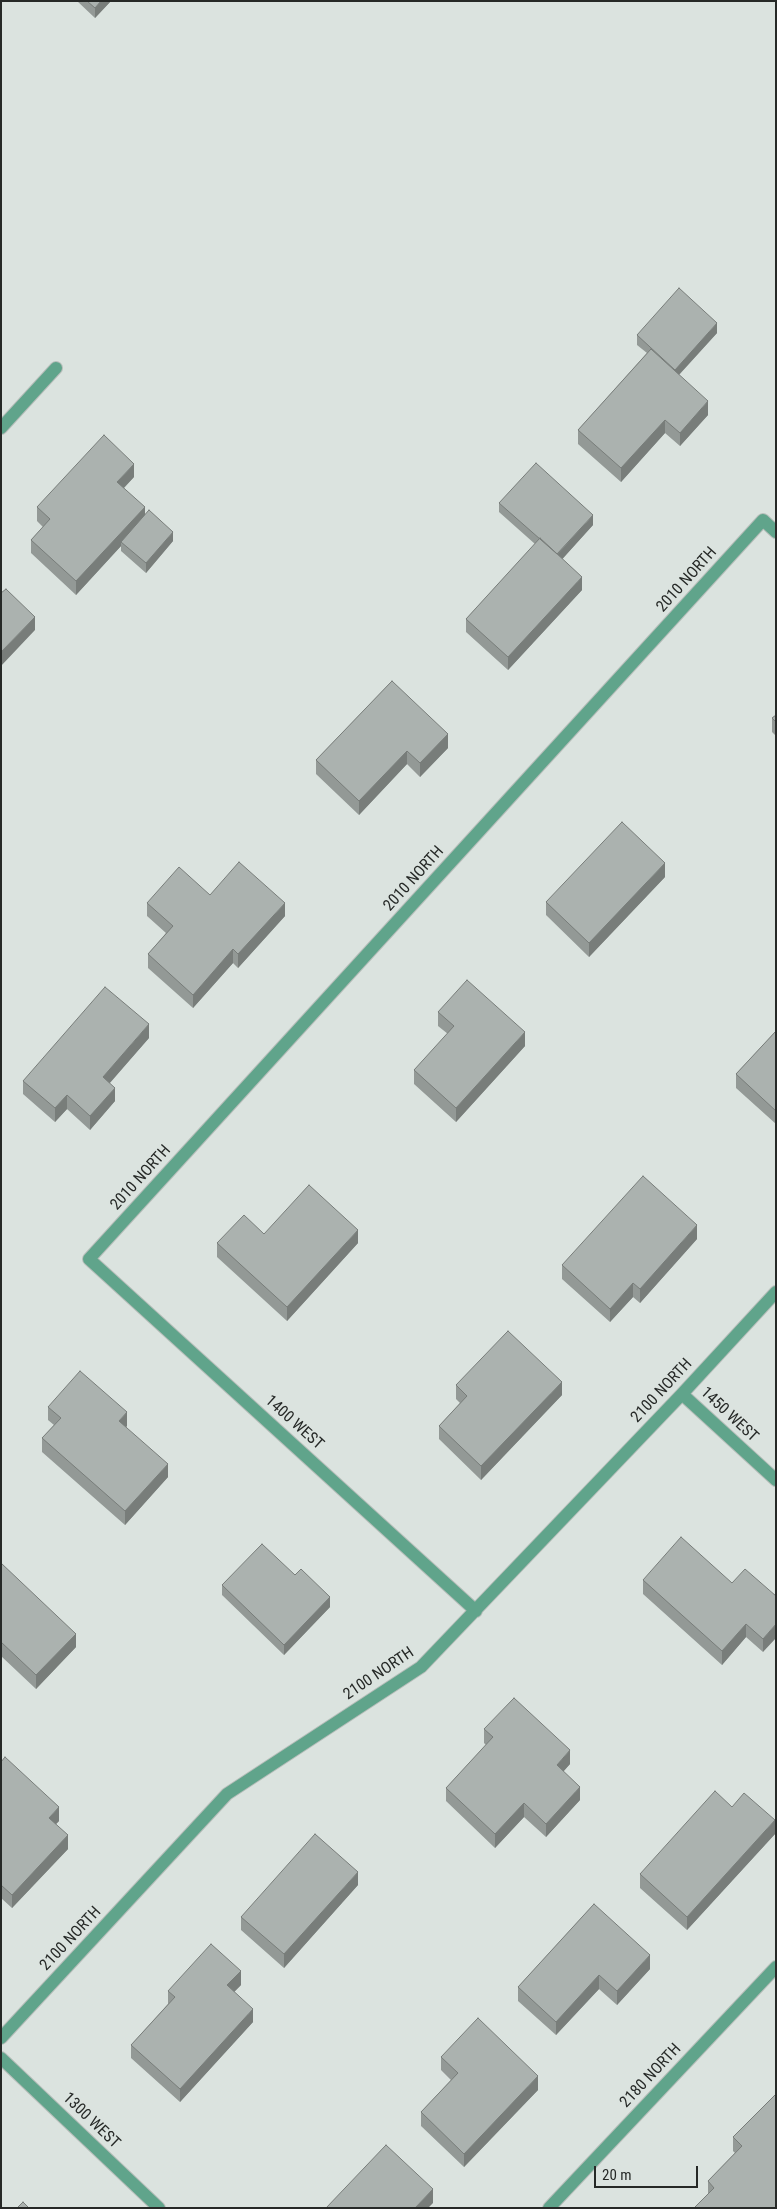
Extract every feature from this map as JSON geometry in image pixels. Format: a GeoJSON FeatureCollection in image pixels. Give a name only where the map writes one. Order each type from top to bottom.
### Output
{"type":"FeatureCollection","features":[{"type":"Feature","properties":{"kind":"street"},"geometry":{"type":"LineString","coordinates":[[1,428],[56,368]]}},
{"type":"Feature","properties":{"kind":"street","name":"2010 NORTH"},"geometry":{"type":"LineString","coordinates":[[89,1259],[763,520],[776,532]]}},
{"type":"Feature","properties":{"kind":"street","name":"1400 WEST"},"geometry":{"type":"LineString","coordinates":[[89,1259],[476,1611]]}},
{"type":"Feature","properties":{"kind":"street","name":"2100 NORTH"},"geometry":{"type":"LineString","coordinates":[[1,2038],[227,1794],[422,1667],[682,1394],[776,1292]]}},
{"type":"Feature","properties":{"kind":"street","name":"1450 WEST"},"geometry":{"type":"LineString","coordinates":[[682,1394],[776,1480]]}},
{"type":"Feature","properties":{"kind":"street","name":"2180 NORTH"},"geometry":{"type":"LineString","coordinates":[[549,2208],[776,1967]]}},
{"type":"Feature","properties":{"kind":"street","name":"1300 WEST"},"geometry":{"type":"LineString","coordinates":[[1,2058],[159,2208]]}},
{"type":"Feature","properties":{"kind":"building"},"geometry":{"type":"Polygon","coordinates":[[[87,1],[101,1],[95,8],[87,1]]]}},
{"type":"Feature","properties":{"kind":"building"},"geometry":{"type":"Polygon","coordinates":[[[679,288],[717,323],[675,370],[637,335],[679,288]]]}},
{"type":"Feature","properties":{"kind":"building"},"geometry":{"type":"Polygon","coordinates":[[[651,349],[708,401],[680,433],[665,420],[621,468],[578,430],[651,349]]]}},
{"type":"Feature","properties":{"kind":"building"},"geometry":{"type":"Polygon","coordinates":[[[104,435],[134,464],[117,482],[145,507],[76,581],[31,540],[50,519],[37,507],[104,435]]]}},
{"type":"Feature","properties":{"kind":"building"},"geometry":{"type":"Polygon","coordinates":[[[536,463],[593,515],[557,554],[499,503],[536,463]]]}},
{"type":"Feature","properties":{"kind":"building"},"geometry":{"type":"Polygon","coordinates":[[[149,510],[173,532],[146,563],[121,542],[149,510]]]}},
{"type":"Feature","properties":{"kind":"building"},"geometry":{"type":"Polygon","coordinates":[[[540,538],[582,577],[508,657],[466,619],[540,538]]]}},
{"type":"Feature","properties":{"kind":"building"},"geometry":{"type":"Polygon","coordinates":[[[6,589],[35,617],[1,652],[1,593],[6,589]]]}},
{"type":"Feature","properties":{"kind":"building"},"geometry":{"type":"Polygon","coordinates":[[[392,681],[448,734],[420,763],[407,751],[359,801],[316,760],[392,681]]]}},
{"type":"Feature","properties":{"kind":"building"},"geometry":{"type":"Polygon","coordinates":[[[622,822],[665,863],[589,943],[546,902],[622,822]]]}},
{"type":"Feature","properties":{"kind":"building"},"geometry":{"type":"Polygon","coordinates":[[[239,862],[285,903],[238,954],[233,949],[193,995],[148,954],[173,926],[147,903],[179,867],[210,895],[239,862]]]}},
{"type":"Feature","properties":{"kind":"building"},"geometry":{"type":"Polygon","coordinates":[[[467,980],[525,1032],[456,1108],[414,1070],[454,1026],[438,1012],[467,980]]]}},
{"type":"Feature","properties":{"kind":"building"},"geometry":{"type":"Polygon","coordinates":[[[105,987],[149,1024],[103,1077],[115,1088],[90,1116],[67,1095],[55,1108],[23,1081],[105,987]]]}},
{"type":"Feature","properties":{"kind":"building"},"geometry":{"type":"Polygon","coordinates":[[[776,1031],[776,1111],[736,1074],[776,1031]]]}},
{"type":"Feature","properties":{"kind":"building"},"geometry":{"type":"Polygon","coordinates":[[[643,1176],[697,1225],[640,1289],[633,1283],[610,1309],[562,1265],[643,1176]]]}},
{"type":"Feature","properties":{"kind":"building"},"geometry":{"type":"Polygon","coordinates":[[[309,1185],[358,1230],[287,1307],[217,1243],[244,1215],[264,1234],[309,1185]]]}},
{"type":"Feature","properties":{"kind":"building"},"geometry":{"type":"Polygon","coordinates":[[[508,1331],[562,1382],[481,1466],[439,1426],[467,1396],[456,1385],[508,1331]]]}},
{"type":"Feature","properties":{"kind":"building"},"geometry":{"type":"Polygon","coordinates":[[[80,1371],[127,1412],[119,1421],[168,1464],[125,1511],[42,1438],[61,1418],[48,1407],[80,1371]]]}},
{"type":"Feature","properties":{"kind":"building"},"geometry":{"type":"Polygon","coordinates":[[[681,1537],[732,1583],[745,1569],[776,1596],[776,1624],[763,1639],[746,1624],[722,1651],[643,1580],[681,1537]]]}},
{"type":"Feature","properties":{"kind":"building"},"geometry":{"type":"Polygon","coordinates":[[[262,1544],[295,1575],[301,1569],[330,1597],[284,1645],[222,1585],[262,1544]]]}},
{"type":"Feature","properties":{"kind":"building"},"geometry":{"type":"Polygon","coordinates":[[[1,1563],[76,1634],[36,1675],[1,1642],[1,1563]]]}},
{"type":"Feature","properties":{"kind":"building"},"geometry":{"type":"Polygon","coordinates":[[[514,1698],[570,1750],[557,1765],[580,1787],[546,1824],[524,1803],[495,1834],[446,1788],[493,1737],[484,1729],[514,1698]]]}},
{"type":"Feature","properties":{"kind":"building"},"geometry":{"type":"Polygon","coordinates":[[[5,1757],[59,1807],[49,1818],[68,1835],[12,1895],[1,1885],[1,1762],[5,1757]]]}},
{"type":"Feature","properties":{"kind":"building"},"geometry":{"type":"Polygon","coordinates":[[[715,1791],[732,1807],[744,1793],[775,1820],[687,1917],[640,1874],[715,1791]]]}},
{"type":"Feature","properties":{"kind":"building"},"geometry":{"type":"Polygon","coordinates":[[[315,1834],[358,1872],[284,1954],[241,1917],[315,1834]]]}},
{"type":"Feature","properties":{"kind":"building"},"geometry":{"type":"Polygon","coordinates":[[[594,1904],[650,1955],[617,1991],[599,1975],[556,2022],[518,1987],[594,1904]]]}},
{"type":"Feature","properties":{"kind":"building"},"geometry":{"type":"Polygon","coordinates":[[[211,1944],[241,1971],[227,1985],[253,2009],[180,2089],[131,2045],[175,1997],[168,1991],[211,1944]]]}},
{"type":"Feature","properties":{"kind":"building"},"geometry":{"type":"Polygon","coordinates":[[[478,2018],[538,2076],[464,2154],[421,2112],[458,2073],[441,2057],[478,2018]]]}},
{"type":"Feature","properties":{"kind":"building"},"geometry":{"type":"Polygon","coordinates":[[[776,2094],[776,2208],[696,2208],[714,2188],[708,2181],[742,2146],[733,2137],[776,2094]]]}},
{"type":"Feature","properties":{"kind":"building"},"geometry":{"type":"Polygon","coordinates":[[[386,2145],[433,2189],[415,2208],[326,2208],[386,2145]]]}},
{"type":"Feature","properties":{"kind":"building"},"geometry":{"type":"Polygon","coordinates":[[[23,2202],[29,2208],[17,2208],[23,2202]]]}}]}
